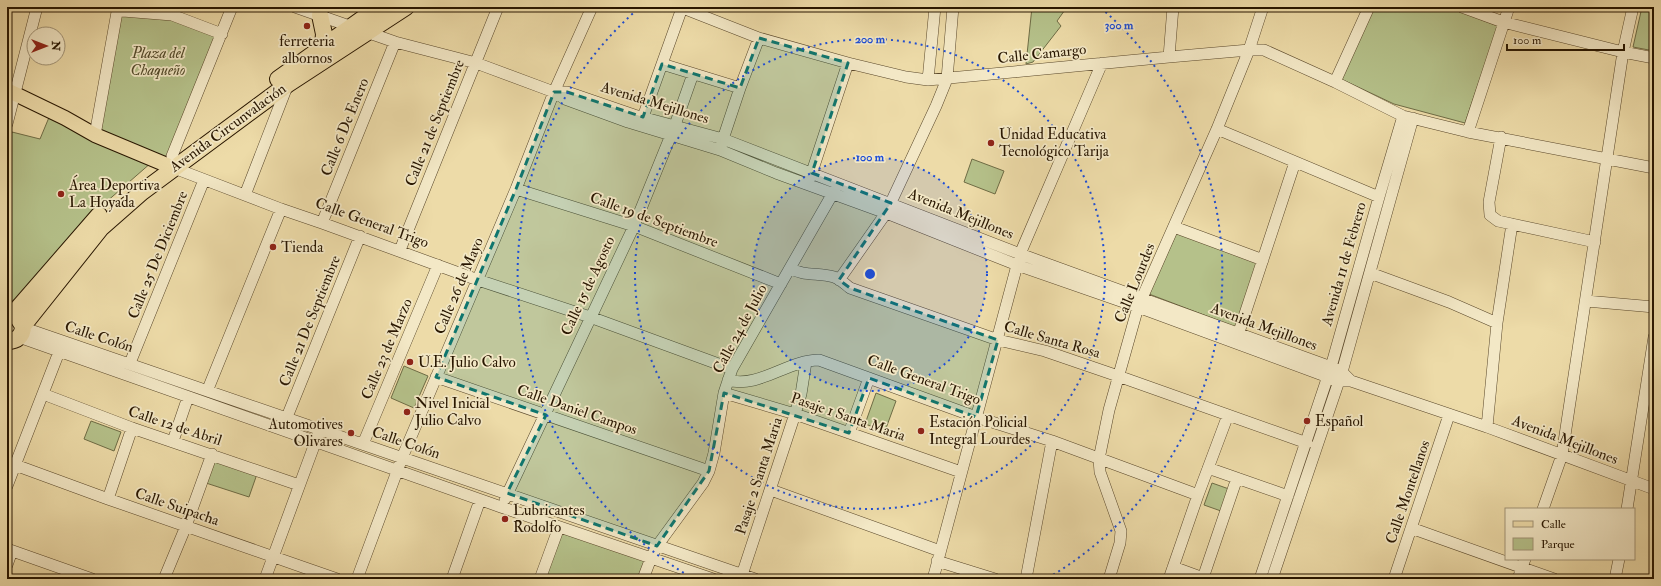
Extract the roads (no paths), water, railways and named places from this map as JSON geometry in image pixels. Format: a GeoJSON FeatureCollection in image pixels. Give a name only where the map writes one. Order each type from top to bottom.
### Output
{"type":"FeatureCollection","features":[{"type":"Feature","properties":{"kind":"highway","name":"Avenida Circunvalación"},"geometry":{"type":"LineString","coordinates":[[14,332],[101,228],[142,192],[170,162],[323,46],[379,7]]}},
{"type":"Feature","properties":{"kind":"highway","name":"Avenida Circunvalación"},"geometry":{"type":"LineString","coordinates":[[170,162],[406,7]]}},
{"type":"Feature","properties":{"kind":"highway"},"geometry":{"type":"LineString","coordinates":[[322,11],[323,46]]}},
{"type":"Feature","properties":{"kind":"main road","name":"Calle General Trigo"},"geometry":{"type":"LineString","coordinates":[[10,92],[95,134],[170,162]]}},
{"type":"Feature","properties":{"kind":"street"},"geometry":{"type":"LineString","coordinates":[[7,124],[10,92],[37,7]]}},
{"type":"Feature","properties":{"kind":"street"},"geometry":{"type":"LineString","coordinates":[[170,162],[232,7]]}},
{"type":"Feature","properties":{"kind":"street","name":"Avenida Mejillones"},"geometry":{"type":"LineString","coordinates":[[295,7],[322,11],[352,27],[368,33],[395,42],[476,64],[554,92],[565,99],[628,122],[723,139],[837,182],[889,208],[1017,265],[1240,333],[1351,381],[1487,427],[1654,489]]}},
{"type":"Feature","properties":{"kind":"street","name":"Calle 21 de Septiembre"},"geometry":{"type":"LineString","coordinates":[[400,250],[498,7]]}},
{"type":"Feature","properties":{"kind":"street","name":"Calle 26 de Mayo"},"geometry":{"type":"LineString","coordinates":[[357,579],[402,458],[516,190],[554,92],[592,7]]}},
{"type":"Feature","properties":{"kind":"street"},"geometry":{"type":"LineString","coordinates":[[643,117],[681,7]]}},
{"type":"Feature","properties":{"kind":"street","name":"Calle Camargo"},"geometry":{"type":"LineString","coordinates":[[681,7],[759,38],[848,63],[906,77],[928,80],[1169,57],[1264,50],[1408,117],[1468,132],[1501,137],[1607,160],[1654,168]]}},
{"type":"Feature","properties":{"kind":"street"},"geometry":{"type":"LineString","coordinates":[[928,80],[935,7]]}},
{"type":"Feature","properties":{"kind":"street"},"geometry":{"type":"LineString","coordinates":[[839,280],[889,208],[936,106],[947,79],[953,7]]}},
{"type":"Feature","properties":{"kind":"street"},"geometry":{"type":"LineString","coordinates":[[1169,57],[1173,7]]}},
{"type":"Feature","properties":{"kind":"street","name":"Calle Lourdes"},"geometry":{"type":"LineString","coordinates":[[1109,579],[1120,543],[1121,531],[1100,472],[1099,459],[1118,376],[1140,303],[1217,129],[1249,50],[1263,7]]}},
{"type":"Feature","properties":{"kind":"street"},"geometry":{"type":"LineString","coordinates":[[1335,82],[1369,7]]}},
{"type":"Feature","properties":{"kind":"street"},"geometry":{"type":"LineString","coordinates":[[1462,7],[1503,22],[1623,52],[1654,58]]}},
{"type":"Feature","properties":{"kind":"street"},"geometry":{"type":"LineString","coordinates":[[1468,132],[1509,7]]}},
{"type":"Feature","properties":{"kind":"street"},"geometry":{"type":"LineString","coordinates":[[1543,508],[1562,455],[1623,52],[1634,7]]}},
{"type":"Feature","properties":{"kind":"street"},"geometry":{"type":"LineString","coordinates":[[95,134],[117,12],[123,11],[172,15],[222,34]]}},
{"type":"Feature","properties":{"kind":"street"},"geometry":{"type":"LineString","coordinates":[[720,150],[740,88],[759,38]]}},
{"type":"Feature","properties":{"kind":"street","name":"Calle 6 De Enero"},"geometry":{"type":"LineString","coordinates":[[322,223],[395,42]]}},
{"type":"Feature","properties":{"kind":"street"},"geometry":{"type":"LineString","coordinates":[[807,184],[812,173],[848,63]]}},
{"type":"Feature","properties":{"kind":"street"},"geometry":{"type":"LineString","coordinates":[[933,579],[1020,254],[1102,63]]}},
{"type":"Feature","properties":{"kind":"street"},"geometry":{"type":"LineString","coordinates":[[662,64],[740,88]]}},
{"type":"Feature","properties":{"kind":"street","name":"Calle 15 de Agosto"},"geometry":{"type":"LineString","coordinates":[[501,507],[546,415],[590,317],[634,226],[673,130],[693,74]]}},
{"type":"Feature","properties":{"kind":"street"},"geometry":{"type":"LineString","coordinates":[[245,195],[288,84]]}},
{"type":"Feature","properties":{"kind":"street","name":"Avenida Mejillones"},"geometry":{"type":"LineString","coordinates":[[554,92],[567,92],[643,117],[720,150],[833,194],[889,208],[1020,254],[1234,343],[1329,372]]}},
{"type":"Feature","properties":{"kind":"street","name":"Avenida 11 de Febrero"},"geometry":{"type":"LineString","coordinates":[[1260,579],[1307,443],[1379,197],[1408,117]]}},
{"type":"Feature","properties":{"kind":"street","name":"Avenida 11 de Febrero"},"geometry":{"type":"LineString","coordinates":[[1272,579],[1341,377],[1370,273],[1408,117]]}},
{"type":"Feature","properties":{"kind":"street"},"geometry":{"type":"LineString","coordinates":[[1217,129],[1379,197]]}},
{"type":"Feature","properties":{"kind":"street"},"geometry":{"type":"LineString","coordinates":[[1501,137],[1489,202],[1490,215],[1498,221],[1595,242]]}},
{"type":"Feature","properties":{"kind":"street","name":"Calle General Trigo"},"geometry":{"type":"LineString","coordinates":[[170,162],[204,180],[281,209],[400,250],[478,280],[590,317],[732,368]]}},
{"type":"Feature","properties":{"kind":"street"},"geometry":{"type":"LineString","coordinates":[[1234,343],[1240,333],[1295,162]]}},
{"type":"Feature","properties":{"kind":"street","name":"Calle 25 De Diciembre"},"geometry":{"type":"LineString","coordinates":[[130,363],[204,180]]}},
{"type":"Feature","properties":{"kind":"street","name":"Calle 24 de Julio"},"geometry":{"type":"LineString","coordinates":[[643,579],[657,546],[703,484],[709,471],[714,453],[724,393],[732,368],[833,194],[837,182]]}},
{"type":"Feature","properties":{"kind":"street","name":"Calle 19 de Septiembre"},"geometry":{"type":"LineString","coordinates":[[516,190],[634,226],[781,284]]}},
{"type":"Feature","properties":{"kind":"street"},"geometry":{"type":"LineString","coordinates":[[208,389],[281,209]]}},
{"type":"Feature","properties":{"kind":"street"},"geometry":{"type":"LineString","coordinates":[[1487,427],[1497,323],[1512,224]]}},
{"type":"Feature","properties":{"kind":"street"},"geometry":{"type":"LineString","coordinates":[[1174,227],[1263,260]]}},
{"type":"Feature","properties":{"kind":"street","name":"Calle 21 De Septiembre"},"geometry":{"type":"LineString","coordinates":[[287,417],[360,236]]}},
{"type":"Feature","properties":{"kind":"street","name":"Calle 23 de Marzo"},"geometry":{"type":"LineString","coordinates":[[363,444],[438,265]]}},
{"type":"Feature","properties":{"kind":"street","name":"Calle Santa Rosa"},"geometry":{"type":"LineString","coordinates":[[790,268],[796,272],[805,274],[826,275],[836,278],[850,288],[998,340],[1045,351],[1307,443]]}},
{"type":"Feature","properties":{"kind":"street"},"geometry":{"type":"LineString","coordinates":[[1370,273],[1449,302],[1497,323]]}},
{"type":"Feature","properties":{"kind":"street"},"geometry":{"type":"LineString","coordinates":[[1586,301],[1654,307]]}},
{"type":"Feature","properties":{"kind":"street","name":"Calle Colón"},"geometry":{"type":"LineString","coordinates":[[14,332],[33,331],[130,363],[755,579]]}},
{"type":"Feature","properties":{"kind":"street","name":"Calle Colón"},"geometry":{"type":"LineString","coordinates":[[14,332],[59,352],[316,441],[480,500],[713,579]]}},
{"type":"Feature","properties":{"kind":"street"},"geometry":{"type":"LineString","coordinates":[[1627,508],[1654,337]]}},
{"type":"Feature","properties":{"kind":"street"},"geometry":{"type":"LineString","coordinates":[[7,486],[11,464],[43,394],[59,352]]}},
{"type":"Feature","properties":{"kind":"street","name":"Calle General Trigo"},"geometry":{"type":"LineString","coordinates":[[728,380],[738,382],[747,381],[806,362],[819,360],[976,417],[1052,441],[1198,494]]}},
{"type":"Feature","properties":{"kind":"street","name":"Pasaje 2 Santa Maria"},"geometry":{"type":"LineString","coordinates":[[742,575],[795,414],[801,394],[806,362]]}},
{"type":"Feature","properties":{"kind":"street","name":"Calle Daniel Campos"},"geometry":{"type":"LineString","coordinates":[[436,377],[709,471]]}},
{"type":"Feature","properties":{"kind":"street"},"geometry":{"type":"LineString","coordinates":[[850,433],[869,378]]}},
{"type":"Feature","properties":{"kind":"street","name":"Pasaje 1 Santa Maria"},"geometry":{"type":"LineString","coordinates":[[724,393],[795,414],[961,472]]}},
{"type":"Feature","properties":{"kind":"street","name":"Calle 12 de Abril"},"geometry":{"type":"LineString","coordinates":[[43,394],[132,428],[212,454],[299,485]]}},
{"type":"Feature","properties":{"kind":"street"},"geometry":{"type":"LineString","coordinates":[[173,441],[188,397]]}},
{"type":"Feature","properties":{"kind":"street"},"geometry":{"type":"LineString","coordinates":[[1169,579],[1198,494],[1228,415]]}},
{"type":"Feature","properties":{"kind":"street","name":"Calle Montellanos"},"geometry":{"type":"LineString","coordinates":[[1394,579],[1449,415]]}},
{"type":"Feature","properties":{"kind":"street"},"geometry":{"type":"LineString","coordinates":[[108,499],[132,428]]}},
{"type":"Feature","properties":{"kind":"street"},"geometry":{"type":"LineString","coordinates":[[266,579],[320,428]]}},
{"type":"Feature","properties":{"kind":"street"},"geometry":{"type":"LineString","coordinates":[[1026,579],[1052,441]]}},
{"type":"Feature","properties":{"kind":"street"},"geometry":{"type":"LineString","coordinates":[[164,579],[186,526],[212,454]]}},
{"type":"Feature","properties":{"kind":"street","name":"Calle Suipacha"},"geometry":{"type":"LineString","coordinates":[[11,464],[337,579]]}},
{"type":"Feature","properties":{"kind":"street"},"geometry":{"type":"LineString","coordinates":[[1208,468],[1288,496]]}},
{"type":"Feature","properties":{"kind":"street"},"geometry":{"type":"LineString","coordinates":[[1173,567],[1201,578],[1204,577],[1237,478]]}},
{"type":"Feature","properties":{"kind":"street"},"geometry":{"type":"LineString","coordinates":[[771,490],[995,579]]}},
{"type":"Feature","properties":{"kind":"street"},"geometry":{"type":"LineString","coordinates":[[452,579],[480,500]]}},
{"type":"Feature","properties":{"kind":"street"},"geometry":{"type":"LineString","coordinates":[[540,579],[559,527]]}},
{"type":"Feature","properties":{"kind":"street"},"geometry":{"type":"LineString","coordinates":[[1411,528],[1522,569],[1554,579]]}},
{"type":"Feature","properties":{"kind":"street"},"geometry":{"type":"LineString","coordinates":[[7,564],[9,550],[92,579]]}},
{"type":"Feature","properties":{"kind":"street"},"geometry":{"type":"LineString","coordinates":[[1615,579],[1619,560]]}},
{"type":"Feature","properties":{"kind":"place","name":"ferreteria albornos"},"geometry":{"type":"Point","coordinates":[307,26]}},
{"type":"Feature","properties":{"kind":"place","name":"Unidad Educativa Tecnológico Tarija"},"geometry":{"type":"Point","coordinates":[991,143]}},
{"type":"Feature","properties":{"kind":"place","name":"Área Deportiva La Hoyada"},"geometry":{"type":"Point","coordinates":[61,194]}},
{"type":"Feature","properties":{"kind":"place","name":"Tienda"},"geometry":{"type":"Point","coordinates":[273,247]}},
{"type":"Feature","properties":{"kind":"place","name":"U.E. Julio Calvo"},"geometry":{"type":"Point","coordinates":[410,362]}},
{"type":"Feature","properties":{"kind":"place","name":"Nivel Inicial Julio Calvo"},"geometry":{"type":"Point","coordinates":[407,412]}},
{"type":"Feature","properties":{"kind":"place","name":"Español"},"geometry":{"type":"Point","coordinates":[1307,421]}},
{"type":"Feature","properties":{"kind":"place","name":"Estación Policial Integral Lourdes"},"geometry":{"type":"Point","coordinates":[921,431]}},
{"type":"Feature","properties":{"kind":"place","name":"Automotives Olivares"},"geometry":{"type":"Point","coordinates":[351,433]}},
{"type":"Feature","properties":{"kind":"place","name":"Lubricantes Rodolfo"},"geometry":{"type":"Point","coordinates":[505,519]}},
{"type":"Feature","properties":{"kind":"park label","name":"Plaza del Chaqueño"},"geometry":{"type":"Point","coordinates":[158,62]}}]}
